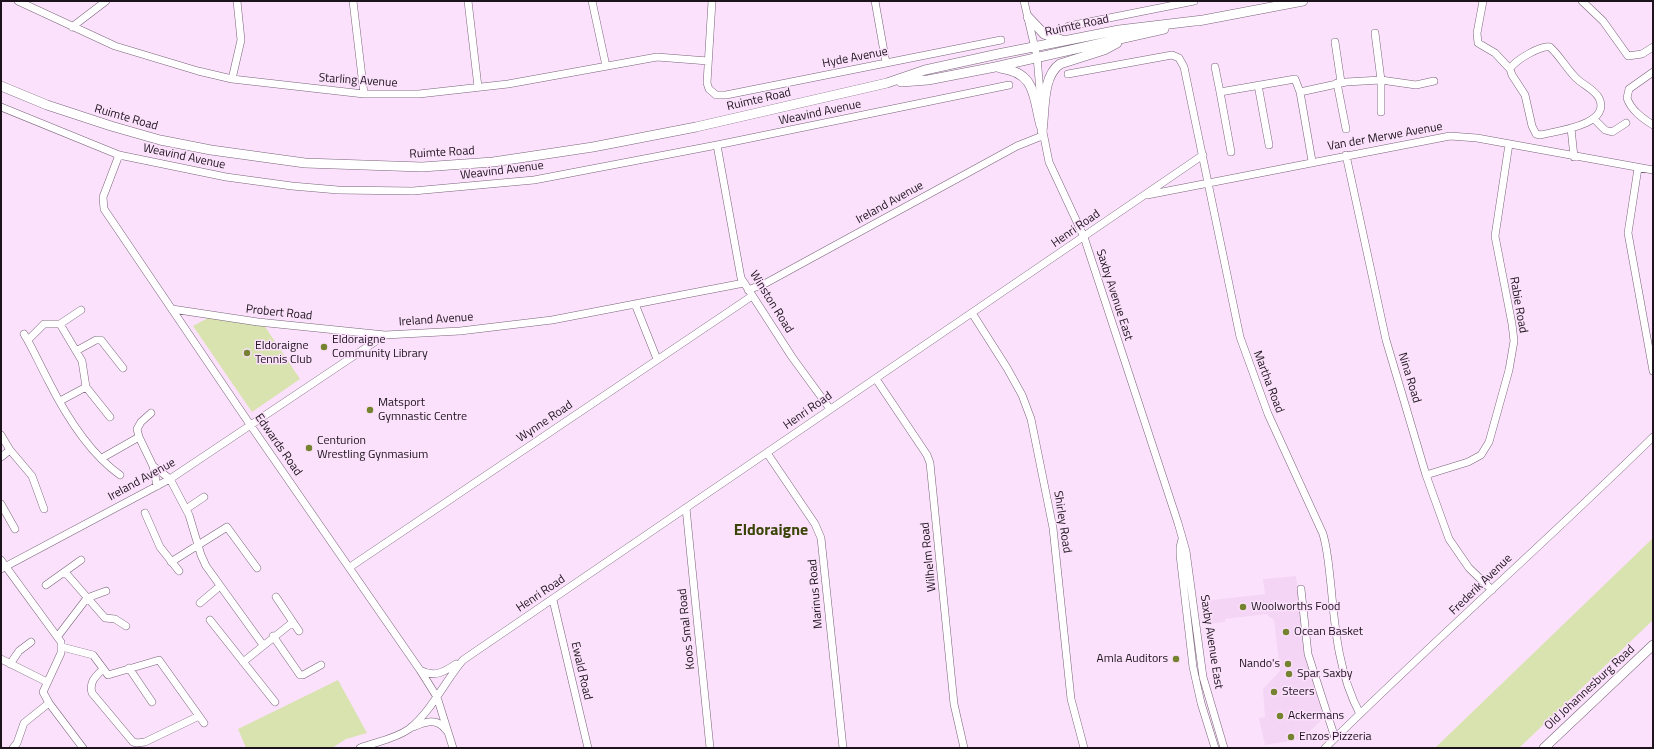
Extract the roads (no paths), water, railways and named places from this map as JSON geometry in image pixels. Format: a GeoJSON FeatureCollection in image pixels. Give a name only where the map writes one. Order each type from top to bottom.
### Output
{"type":"FeatureCollection","features":[{"type":"Feature","properties":{"kind":"main road","name":"Ruimte Road"},"geometry":{"type":"LineString","coordinates":[[887,83],[928,80],[994,67],[1121,40],[1203,20],[1303,1]]}},
{"type":"Feature","properties":{"kind":"main road"},"geometry":{"type":"LineString","coordinates":[[1028,17],[1045,35],[1058,40],[1073,40]]}},
{"type":"Feature","properties":{"kind":"main road","name":"Ruimte Road"},"geometry":{"type":"LineString","coordinates":[[1,86],[46,105],[160,140],[211,150],[305,163],[422,167],[493,162],[593,147],[696,127],[887,83],[925,70],[1035,47],[1119,30],[1203,20]]}},
{"type":"Feature","properties":{"kind":"main road"},"geometry":{"type":"LineString","coordinates":[[1042,134],[1047,81],[1055,68],[1066,62],[1104,50],[1121,40]]}},
{"type":"Feature","properties":{"kind":"main road"},"geometry":{"type":"LineString","coordinates":[[994,67],[1009,69],[1028,80],[1034,91],[1042,134]]}},
{"type":"Feature","properties":{"kind":"main road"},"geometry":{"type":"LineString","coordinates":[[1,92],[27,102],[46,105]]}},
{"type":"Feature","properties":{"kind":"main road","name":"Old Johannesburg Road"},"geometry":{"type":"LineString","coordinates":[[1544,748],[1653,645]]}},
{"type":"Feature","properties":{"kind":"street","name":"Starling Avenue"},"geometry":{"type":"LineString","coordinates":[[18,1],[116,46],[163,61],[232,79],[364,94],[419,94],[540,79],[658,57],[708,61]]}},
{"type":"Feature","properties":{"kind":"street"},"geometry":{"type":"LineString","coordinates":[[72,26],[106,1]]}},
{"type":"Feature","properties":{"kind":"street"},"geometry":{"type":"LineString","coordinates":[[232,79],[241,40],[237,1]]}},
{"type":"Feature","properties":{"kind":"street"},"geometry":{"type":"LineString","coordinates":[[353,1],[364,94]]}},
{"type":"Feature","properties":{"kind":"street"},"geometry":{"type":"LineString","coordinates":[[468,1],[478,86]]}},
{"type":"Feature","properties":{"kind":"street"},"geometry":{"type":"LineString","coordinates":[[592,1],[606,66]]}},
{"type":"Feature","properties":{"kind":"street"},"geometry":{"type":"LineString","coordinates":[[708,61],[712,1]]}},
{"type":"Feature","properties":{"kind":"street"},"geometry":{"type":"LineString","coordinates":[[875,1],[886,63]]}},
{"type":"Feature","properties":{"kind":"street","name":"Saxby Avenue East"},"geometry":{"type":"LineString","coordinates":[[1024,1],[1035,47],[1041,85],[1042,134],[1054,176],[1084,237],[1186,551],[1203,677],[1224,748]]}},
{"type":"Feature","properties":{"kind":"street"},"geometry":{"type":"LineString","coordinates":[[1069,26],[1175,3],[1194,1]]}},
{"type":"Feature","properties":{"kind":"street"},"geometry":{"type":"LineString","coordinates":[[1483,1],[1477,33],[1478,43],[1495,53],[1510,69],[1512,75],[1525,95],[1532,126],[1536,134],[1540,135],[1571,128],[1594,119],[1601,110],[1598,98],[1574,76],[1550,47],[1545,47],[1518,60],[1510,69]]}},
{"type":"Feature","properties":{"kind":"street"},"geometry":{"type":"LineString","coordinates":[[1582,1],[1603,21],[1628,56],[1633,57],[1642,54],[1653,46]]}},
{"type":"Feature","properties":{"kind":"street"},"geometry":{"type":"LineString","coordinates":[[1375,33],[1381,80],[1381,112]]}},
{"type":"Feature","properties":{"kind":"street","name":"Hyde Avenue"},"geometry":{"type":"LineString","coordinates":[[708,61],[707,83],[713,93],[726,95],[1001,40]]}},
{"type":"Feature","properties":{"kind":"street"},"geometry":{"type":"LineString","coordinates":[[1335,42],[1346,129]]}},
{"type":"Feature","properties":{"kind":"street","name":"Martha Road"},"geometry":{"type":"LineString","coordinates":[[1068,74],[1172,55],[1179,58],[1184,67],[1240,337],[1247,360],[1268,414],[1325,541],[1337,647],[1348,684],[1360,714]]}},
{"type":"Feature","properties":{"kind":"street"},"geometry":{"type":"LineString","coordinates":[[1215,67],[1231,152]]}},
{"type":"Feature","properties":{"kind":"street"},"geometry":{"type":"LineString","coordinates":[[1653,72],[1630,89],[1626,98],[1631,107],[1653,126]]}},
{"type":"Feature","properties":{"kind":"street"},"geometry":{"type":"LineString","coordinates":[[1220,92],[1295,79],[1300,92],[1312,162]]}},
{"type":"Feature","properties":{"kind":"street"},"geometry":{"type":"LineString","coordinates":[[1300,92],[1339,83],[1381,80],[1411,85],[1434,81]]}},
{"type":"Feature","properties":{"kind":"street","name":"Weavind Avenue"},"geometry":{"type":"LineString","coordinates":[[1,107],[119,155],[226,177],[292,186],[338,190],[413,191],[534,180],[717,145],[1009,85]]}},
{"type":"Feature","properties":{"kind":"street"},"geometry":{"type":"LineString","coordinates":[[1258,85],[1269,145]]}},
{"type":"Feature","properties":{"kind":"street"},"geometry":{"type":"LineString","coordinates":[[1594,119],[1605,130],[1612,132],[1626,123]]}},
{"type":"Feature","properties":{"kind":"street"},"geometry":{"type":"LineString","coordinates":[[1571,128],[1574,157]]}},
{"type":"Feature","properties":{"kind":"street","name":"Ireland Avenue"},"geometry":{"type":"LineString","coordinates":[[750,293],[1042,134]]}},
{"type":"Feature","properties":{"kind":"street","name":"Van der Merwe Avenue"},"geometry":{"type":"LineString","coordinates":[[1145,195],[1450,136],[1477,138],[1574,157],[1653,170]]}},
{"type":"Feature","properties":{"kind":"street","name":"Rabie Road"},"geometry":{"type":"LineString","coordinates":[[1426,475],[1475,459],[1486,449],[1513,356],[1512,324],[1495,236],[1495,226],[1509,144]]}},
{"type":"Feature","properties":{"kind":"street","name":"Winston Road"},"geometry":{"type":"LineString","coordinates":[[717,145],[739,269],[744,283],[792,357],[830,409]]}},
{"type":"Feature","properties":{"kind":"street","name":"Henri Road"},"geometry":{"type":"LineString","coordinates":[[410,728],[437,697],[451,673],[463,660],[1084,237],[1203,154]]}},
{"type":"Feature","properties":{"kind":"street","name":"Edwards Road"},"geometry":{"type":"LineString","coordinates":[[119,155],[103,197],[104,209],[250,426],[350,567],[420,670],[437,697],[453,748]]}},
{"type":"Feature","properties":{"kind":"street","name":"Nina Road"},"geometry":{"type":"LineString","coordinates":[[1346,155],[1386,340],[1426,475],[1449,539],[1469,568],[1492,590]]}},
{"type":"Feature","properties":{"kind":"street"},"geometry":{"type":"LineString","coordinates":[[1638,168],[1628,234],[1653,371]]}},
{"type":"Feature","properties":{"kind":"street","name":"Ireland Avenue"},"geometry":{"type":"LineString","coordinates":[[3,568],[170,479],[385,335],[460,331],[552,320],[744,283]]}},
{"type":"Feature","properties":{"kind":"street","name":"Wynne Road"},"geometry":{"type":"LineString","coordinates":[[350,567],[656,359],[750,293]]}},
{"type":"Feature","properties":{"kind":"street"},"geometry":{"type":"LineString","coordinates":[[635,304],[656,359]]}},
{"type":"Feature","properties":{"kind":"street","name":"Probert Road"},"geometry":{"type":"LineString","coordinates":[[172,309],[258,322],[385,335]]}},
{"type":"Feature","properties":{"kind":"street"},"geometry":{"type":"LineString","coordinates":[[81,310],[60,324],[44,324],[26,337],[60,401],[79,431],[102,458],[120,475]]}},
{"type":"Feature","properties":{"kind":"street","name":"Shirley Road"},"geometry":{"type":"LineString","coordinates":[[972,313],[1007,368],[1022,395],[1031,419],[1053,528],[1071,699],[1084,748]]}},
{"type":"Feature","properties":{"kind":"street"},"geometry":{"type":"LineString","coordinates":[[60,324],[83,366],[86,387],[110,417]]}},
{"type":"Feature","properties":{"kind":"street"},"geometry":{"type":"LineString","coordinates":[[76,351],[96,340],[101,340],[122,368]]}},
{"type":"Feature","properties":{"kind":"street","name":"Wilhelm Road"},"geometry":{"type":"LineString","coordinates":[[876,379],[927,455],[930,463],[954,704],[964,748]]}},
{"type":"Feature","properties":{"kind":"street"},"geometry":{"type":"LineString","coordinates":[[60,401],[86,387]]}},
{"type":"Feature","properties":{"kind":"street"},"geometry":{"type":"LineString","coordinates":[[151,413],[138,426],[139,438],[153,466],[157,486]]}},
{"type":"Feature","properties":{"kind":"street"},"geometry":{"type":"LineString","coordinates":[[1,435],[10,450],[32,476],[44,508]]}},
{"type":"Feature","properties":{"kind":"street","name":"Frederik Avenue"},"geometry":{"type":"LineString","coordinates":[[1325,748],[1653,437]]}},
{"type":"Feature","properties":{"kind":"street"},"geometry":{"type":"LineString","coordinates":[[102,458],[139,438]]}},
{"type":"Feature","properties":{"kind":"street"},"geometry":{"type":"LineString","coordinates":[[1,457],[10,450]]}},
{"type":"Feature","properties":{"kind":"street","name":"Marinus Road"},"geometry":{"type":"LineString","coordinates":[[767,453],[815,524],[821,538],[843,748]]}},
{"type":"Feature","properties":{"kind":"street"},"geometry":{"type":"LineString","coordinates":[[153,466],[170,479],[192,520],[198,545],[206,566],[264,645]]}},
{"type":"Feature","properties":{"kind":"street"},"geometry":{"type":"LineString","coordinates":[[186,509],[204,497]]}},
{"type":"Feature","properties":{"kind":"street"},"geometry":{"type":"LineString","coordinates":[[1,504],[15,528]]}},
{"type":"Feature","properties":{"kind":"street","name":"Koos Smal Road"},"geometry":{"type":"LineString","coordinates":[[686,508],[710,748]]}},
{"type":"Feature","properties":{"kind":"street"},"geometry":{"type":"LineString","coordinates":[[145,513],[160,547],[179,571]]}},
{"type":"Feature","properties":{"kind":"street"},"geometry":{"type":"LineString","coordinates":[[171,562],[227,527],[257,568]]}},
{"type":"Feature","properties":{"kind":"street","name":"Saxby Avenue East"},"geometry":{"type":"LineString","coordinates":[[1182,539],[1180,555],[1193,667],[1201,703],[1215,748]]}},
{"type":"Feature","properties":{"kind":"street"},"geometry":{"type":"LineString","coordinates":[[1,560],[3,568],[58,636],[62,648],[43,692],[49,703],[82,748]]}},
{"type":"Feature","properties":{"kind":"street"},"geometry":{"type":"LineString","coordinates":[[46,585],[81,560]]}},
{"type":"Feature","properties":{"kind":"street"},"geometry":{"type":"LineString","coordinates":[[65,572],[105,618],[117,620],[126,626]]}},
{"type":"Feature","properties":{"kind":"street"},"geometry":{"type":"LineString","coordinates":[[200,604],[220,586]]}},
{"type":"Feature","properties":{"kind":"street"},"geometry":{"type":"LineString","coordinates":[[1301,588],[1308,654],[1335,738]]}},
{"type":"Feature","properties":{"kind":"street"},"geometry":{"type":"LineString","coordinates":[[58,636],[87,598],[106,591]]}},
{"type":"Feature","properties":{"kind":"street"},"geometry":{"type":"LineString","coordinates":[[276,597],[299,631]]}},
{"type":"Feature","properties":{"kind":"street","name":"Ewald Road"},"geometry":{"type":"LineString","coordinates":[[553,600],[588,748]]}},
{"type":"Feature","properties":{"kind":"street"},"geometry":{"type":"LineString","coordinates":[[210,620],[275,702]]}},
{"type":"Feature","properties":{"kind":"street"},"geometry":{"type":"LineString","coordinates":[[244,662],[273,636],[293,622]]}},
{"type":"Feature","properties":{"kind":"street"},"geometry":{"type":"LineString","coordinates":[[273,636],[300,675],[321,665]]}},
{"type":"Feature","properties":{"kind":"street"},"geometry":{"type":"LineString","coordinates":[[10,664],[20,651],[31,642]]}},
{"type":"Feature","properties":{"kind":"street"},"geometry":{"type":"LineString","coordinates":[[62,648],[93,655],[108,675],[154,660],[160,660],[204,723]]}},
{"type":"Feature","properties":{"kind":"street"},"geometry":{"type":"LineString","coordinates":[[1,659],[47,682]]}},
{"type":"Feature","properties":{"kind":"street"},"geometry":{"type":"LineString","coordinates":[[420,670],[428,674],[437,674],[463,660]]}},
{"type":"Feature","properties":{"kind":"street"},"geometry":{"type":"LineString","coordinates":[[129,668],[152,702]]}},
{"type":"Feature","properties":{"kind":"street"},"geometry":{"type":"LineString","coordinates":[[103,669],[92,680],[92,693],[133,742],[145,742],[199,716]]}},
{"type":"Feature","properties":{"kind":"street"},"geometry":{"type":"LineString","coordinates":[[13,748],[17,743],[24,724],[49,703]]}},
{"type":"Feature","properties":{"kind":"street"},"geometry":{"type":"LineString","coordinates":[[360,748],[393,737],[410,728],[433,722],[442,725],[449,735]]}},
{"type":"Feature","properties":{"kind":"place","name":"Eldoraigne Community Library"},"geometry":{"type":"Point","coordinates":[324,347]}},
{"type":"Feature","properties":{"kind":"place","name":"Eldoraigne Tennis Club"},"geometry":{"type":"Point","coordinates":[247,353]}},
{"type":"Feature","properties":{"kind":"place","name":"Matsport Gymnastic Centre"},"geometry":{"type":"Point","coordinates":[370,410]}},
{"type":"Feature","properties":{"kind":"place","name":"Centurion Wrestling Gynmasium"},"geometry":{"type":"Point","coordinates":[309,448]}},
{"type":"Feature","properties":{"kind":"place","name":"Woolworths Food"},"geometry":{"type":"Point","coordinates":[1243,607]}},
{"type":"Feature","properties":{"kind":"place","name":"Ocean Basket"},"geometry":{"type":"Point","coordinates":[1286,632]}},
{"type":"Feature","properties":{"kind":"place","name":"Amla Auditors"},"geometry":{"type":"Point","coordinates":[1176,659]}},
{"type":"Feature","properties":{"kind":"place","name":"Nando's"},"geometry":{"type":"Point","coordinates":[1288,664]}},
{"type":"Feature","properties":{"kind":"place","name":"Spar Saxby"},"geometry":{"type":"Point","coordinates":[1289,674]}},
{"type":"Feature","properties":{"kind":"place","name":"Steers"},"geometry":{"type":"Point","coordinates":[1274,692]}},
{"type":"Feature","properties":{"kind":"place","name":"Ackermans"},"geometry":{"type":"Point","coordinates":[1280,716]}},
{"type":"Feature","properties":{"kind":"place","name":"Enzos Pizzeria"},"geometry":{"type":"Point","coordinates":[1291,737]}},
{"type":"Feature","properties":{"kind":"district","name":"Eldoraigne"},"geometry":{"type":"Point","coordinates":[771,531]}}]}
